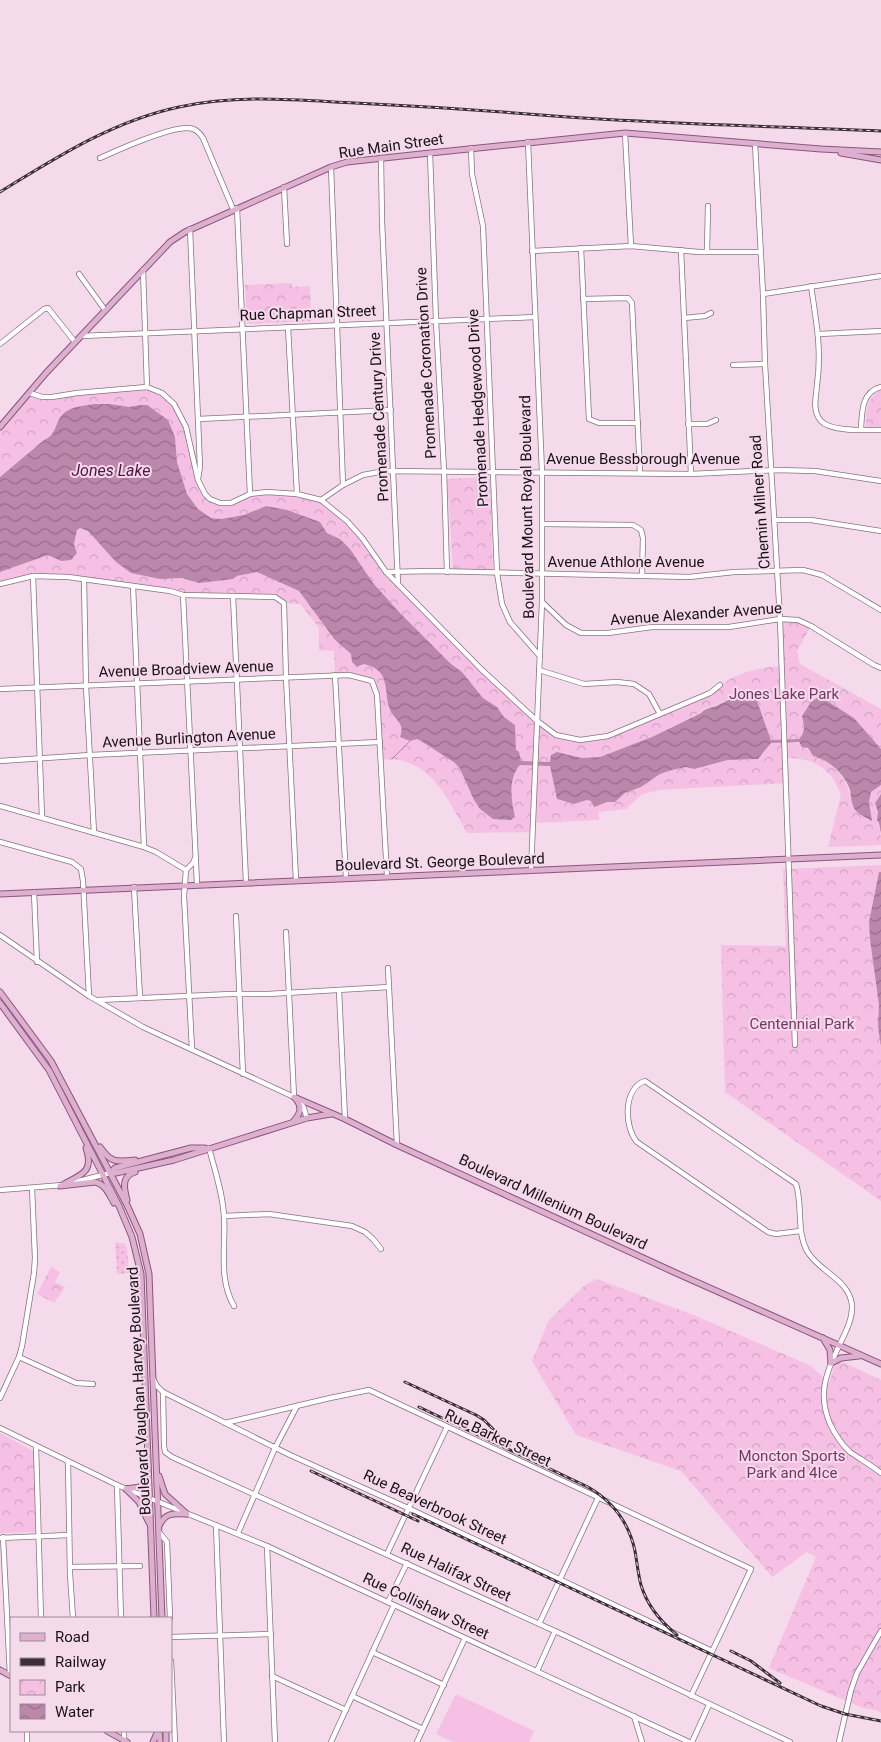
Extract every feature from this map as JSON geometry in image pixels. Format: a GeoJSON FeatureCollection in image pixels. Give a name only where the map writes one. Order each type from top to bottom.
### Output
{"type":"FeatureCollection","features":[{"type":"Feature","properties":{"kind":"main road","name":"Rue Main Street"},"geometry":{"type":"LineString","coordinates":[[0,427],[75,342],[170,242],[190,229],[235,208],[347,162],[625,133],[881,152]]}},
{"type":"Feature","properties":{"kind":"main road","name":"Rue Main Street"},"geometry":{"type":"LineString","coordinates":[[821,149],[881,160]]}},
{"type":"Feature","properties":{"kind":"main road","name":"Boulevard St. George Boulevard"},"geometry":{"type":"LineString","coordinates":[[1,894],[197,884],[881,856]]}},
{"type":"Feature","properties":{"kind":"main road","name":"Boulevard Vaughan Harvey Boulevard"},"geometry":{"type":"LineString","coordinates":[[0,992],[51,1061],[140,1234],[149,1274],[157,1471],[157,1529],[162,1617]]}},
{"type":"Feature","properties":{"kind":"main road","name":"Boulevard Vaughan Harvey Boulevard"},"geometry":{"type":"LineString","coordinates":[[0,1003],[49,1070],[103,1174],[132,1236],[141,1274],[154,1617]]}},
{"type":"Feature","properties":{"kind":"main road","name":"Boulevard Millenium Boulevard"},"geometry":{"type":"LineString","coordinates":[[294,1097],[676,1273],[881,1364]]}},
{"type":"Feature","properties":{"kind":"main road"},"geometry":{"type":"LineString","coordinates":[[293,1122],[300,1110],[299,1104],[294,1097]]}},
{"type":"Feature","properties":{"kind":"main road"},"geometry":{"type":"LineString","coordinates":[[110,1173],[174,1160],[209,1148],[258,1135],[293,1122],[332,1113]]}},
{"type":"Feature","properties":{"kind":"main road"},"geometry":{"type":"LineString","coordinates":[[88,1131],[111,1160],[118,1162],[155,1157]]}},
{"type":"Feature","properties":{"kind":"main road"},"geometry":{"type":"LineString","coordinates":[[60,1186],[83,1174],[89,1167],[89,1157],[82,1134]]}},
{"type":"Feature","properties":{"kind":"main road"},"geometry":{"type":"LineString","coordinates":[[110,1173],[114,1168],[155,1157],[191,1148],[209,1148]]}},
{"type":"Feature","properties":{"kind":"main road"},"geometry":{"type":"LineString","coordinates":[[134,1220],[124,1189],[125,1181],[130,1173],[156,1164]]}},
{"type":"Feature","properties":{"kind":"main road"},"geometry":{"type":"LineString","coordinates":[[60,1186],[100,1183],[127,1224]]}},
{"type":"Feature","properties":{"kind":"main road"},"geometry":{"type":"LineString","coordinates":[[822,1338],[829,1346],[831,1363],[841,1358],[862,1355]]}},
{"type":"Feature","properties":{"kind":"main road"},"geometry":{"type":"LineString","coordinates":[[126,1489],[133,1489],[142,1485],[146,1480],[149,1470]]}},
{"type":"Feature","properties":{"kind":"main road"},"geometry":{"type":"LineString","coordinates":[[157,1471],[165,1494],[187,1514]]}},
{"type":"Feature","properties":{"kind":"main road"},"geometry":{"type":"LineString","coordinates":[[126,1489],[139,1502],[151,1528]]}},
{"type":"Feature","properties":{"kind":"main road"},"geometry":{"type":"LineString","coordinates":[[157,1529],[166,1515],[173,1513],[187,1514]]}},
{"type":"Feature","properties":{"kind":"main road"},"geometry":{"type":"LineString","coordinates":[[0,1670],[10,1675]]}},
{"type":"Feature","properties":{"kind":"main road"},"geometry":{"type":"LineString","coordinates":[[109,1732],[126,1741]]}},
{"type":"Feature","properties":{"kind":"street"},"geometry":{"type":"LineString","coordinates":[[100,158],[149,138],[183,128],[198,131],[235,208],[250,494]]}},
{"type":"Feature","properties":{"kind":"street"},"geometry":{"type":"LineString","coordinates":[[625,133],[631,246]]}},
{"type":"Feature","properties":{"kind":"street","name":"Boulevard Mount Royal Boulevard"},"geometry":{"type":"LineString","coordinates":[[528,142],[542,472],[542,602],[536,720],[532,871]]}},
{"type":"Feature","properties":{"kind":"street","name":"Chemin Milner Road"},"geometry":{"type":"LineString","coordinates":[[755,143],[770,470],[780,619],[790,859],[795,1045]]}},
{"type":"Feature","properties":{"kind":"street","name":"Promenade Hedgewood Drive"},"geometry":{"type":"LineString","coordinates":[[471,148],[472,174],[483,226],[497,573],[502,604],[510,622],[540,655]]}},
{"type":"Feature","properties":{"kind":"street","name":"Promenade Coronation Drive"},"geometry":{"type":"LineString","coordinates":[[430,152],[447,572]]}},
{"type":"Feature","properties":{"kind":"street","name":"Promenade Century Drive"},"geometry":{"type":"LineString","coordinates":[[381,158],[398,584]]}},
{"type":"Feature","properties":{"kind":"street"},"geometry":{"type":"LineString","coordinates":[[331,167],[342,412],[343,485]]}},
{"type":"Feature","properties":{"kind":"street"},"geometry":{"type":"LineString","coordinates":[[284,187],[286,244]]}},
{"type":"Feature","properties":{"kind":"street"},"geometry":{"type":"LineString","coordinates":[[707,251],[708,206]]}},
{"type":"Feature","properties":{"kind":"street"},"geometry":{"type":"LineString","coordinates":[[190,229],[200,467],[198,480]]}},
{"type":"Feature","properties":{"kind":"street"},"geometry":{"type":"LineString","coordinates":[[532,251],[631,246],[681,250],[760,252]]}},
{"type":"Feature","properties":{"kind":"street"},"geometry":{"type":"LineString","coordinates":[[581,248],[589,419],[599,423],[638,423]]}},
{"type":"Feature","properties":{"kind":"street"},"geometry":{"type":"LineString","coordinates":[[681,250],[691,474]]}},
{"type":"Feature","properties":{"kind":"street"},"geometry":{"type":"LineString","coordinates":[[143,270],[147,387]]}},
{"type":"Feature","properties":{"kind":"street"},"geometry":{"type":"LineString","coordinates":[[79,274],[105,310]]}},
{"type":"Feature","properties":{"kind":"street"},"geometry":{"type":"LineString","coordinates":[[763,294],[881,276]]}},
{"type":"Feature","properties":{"kind":"street"},"geometry":{"type":"LineString","coordinates":[[811,286],[819,334],[816,412],[822,423],[833,428],[881,430]]}},
{"type":"Feature","properties":{"kind":"street"},"geometry":{"type":"LineString","coordinates":[[583,299],[628,298],[632,303],[640,473]]}},
{"type":"Feature","properties":{"kind":"street"},"geometry":{"type":"LineString","coordinates":[[0,344],[44,309],[48,308],[75,342]]}},
{"type":"Feature","properties":{"kind":"street"},"geometry":{"type":"LineString","coordinates":[[684,318],[706,316],[711,313]]}},
{"type":"Feature","properties":{"kind":"street","name":"Rue Chapman Street"},"geometry":{"type":"LineString","coordinates":[[81,336],[535,317]]}},
{"type":"Feature","properties":{"kind":"street"},"geometry":{"type":"LineString","coordinates":[[288,327],[297,494]]}},
{"type":"Feature","properties":{"kind":"street"},"geometry":{"type":"LineString","coordinates":[[819,334],[881,330]]}},
{"type":"Feature","properties":{"kind":"street"},"geometry":{"type":"LineString","coordinates":[[733,365],[765,364]]}},
{"type":"Feature","properties":{"kind":"street"},"geometry":{"type":"LineString","coordinates":[[30,393],[52,398],[103,390],[147,387],[162,393],[179,411],[190,441],[198,480],[205,494],[210,499],[220,503],[231,503],[250,494],[268,492],[297,494],[321,500],[347,521],[363,539],[386,572],[482,670],[536,720],[556,735],[580,740],[608,736],[710,693],[720,685]]}},
{"type":"Feature","properties":{"kind":"street"},"geometry":{"type":"LineString","coordinates":[[861,429],[863,402],[868,395],[881,387]]}},
{"type":"Feature","properties":{"kind":"street"},"geometry":{"type":"LineString","coordinates":[[198,419],[391,410]]}},
{"type":"Feature","properties":{"kind":"street"},"geometry":{"type":"LineString","coordinates":[[688,424],[707,424],[716,420]]}},
{"type":"Feature","properties":{"kind":"street","name":"Avenue Bessborough Avenue"},"geometry":{"type":"LineString","coordinates":[[321,500],[343,485],[363,475],[384,471],[691,474],[770,470],[815,471],[881,481]]}},
{"type":"Feature","properties":{"kind":"street"},"geometry":{"type":"LineString","coordinates":[[774,520],[811,520],[881,530]]}},
{"type":"Feature","properties":{"kind":"street"},"geometry":{"type":"LineString","coordinates":[[542,524],[633,525],[641,530],[643,538],[642,576]]}},
{"type":"Feature","properties":{"kind":"street","name":"Avenue Athlone Avenue"},"geometry":{"type":"LineString","coordinates":[[386,572],[689,577],[777,570],[803,570],[816,573],[881,610]]}},
{"type":"Feature","properties":{"kind":"street"},"geometry":{"type":"LineString","coordinates":[[33,576],[42,817]]}},
{"type":"Feature","properties":{"kind":"street"},"geometry":{"type":"LineString","coordinates":[[0,584],[33,576],[84,579],[170,591],[183,595],[275,597],[284,603],[296,880]]}},
{"type":"Feature","properties":{"kind":"street"},"geometry":{"type":"LineString","coordinates":[[84,579],[86,686],[94,833]]}},
{"type":"Feature","properties":{"kind":"street"},"geometry":{"type":"LineString","coordinates":[[132,586],[144,847]]}},
{"type":"Feature","properties":{"kind":"street"},"geometry":{"type":"LineString","coordinates":[[183,595],[197,884]]}},
{"type":"Feature","properties":{"kind":"street"},"geometry":{"type":"LineString","coordinates":[[233,596],[246,882]]}},
{"type":"Feature","properties":{"kind":"street","name":"Avenue Alexander Avenue"},"geometry":{"type":"LineString","coordinates":[[542,602],[566,625],[581,633],[608,633],[652,627],[729,627],[780,619],[798,620],[881,668]]}},
{"type":"Feature","properties":{"kind":"street"},"geometry":{"type":"LineString","coordinates":[[539,670],[584,684],[617,682],[634,684],[649,694],[660,714]]}},
{"type":"Feature","properties":{"kind":"street"},"geometry":{"type":"LineString","coordinates":[[335,675],[346,878]]}},
{"type":"Feature","properties":{"kind":"street","name":"Avenue Broadview Avenue"},"geometry":{"type":"LineString","coordinates":[[0,690],[349,675],[372,680],[378,695],[380,742]]}},
{"type":"Feature","properties":{"kind":"street"},"geometry":{"type":"LineString","coordinates":[[380,742],[387,876]]}},
{"type":"Feature","properties":{"kind":"street","name":"Avenue Burlington Avenue"},"geometry":{"type":"LineString","coordinates":[[0,761],[380,742]]}},
{"type":"Feature","properties":{"kind":"street"},"geometry":{"type":"LineString","coordinates":[[0,806],[144,847],[186,870]]}},
{"type":"Feature","properties":{"kind":"street"},"geometry":{"type":"LineString","coordinates":[[0,842],[75,864],[82,872],[89,996]]}},
{"type":"Feature","properties":{"kind":"street"},"geometry":{"type":"LineString","coordinates":[[192,1049],[185,885],[186,870],[193,863],[196,856]]}},
{"type":"Feature","properties":{"kind":"street"},"geometry":{"type":"LineString","coordinates":[[134,887],[140,998]]}},
{"type":"Feature","properties":{"kind":"street"},"geometry":{"type":"LineString","coordinates":[[34,892],[37,962]]}},
{"type":"Feature","properties":{"kind":"street"},"geometry":{"type":"LineString","coordinates":[[236,916],[243,1074]]}},
{"type":"Feature","properties":{"kind":"street"},"geometry":{"type":"LineString","coordinates":[[286,932],[294,1097]]}},
{"type":"Feature","properties":{"kind":"street"},"geometry":{"type":"LineString","coordinates":[[0,935],[89,996],[143,1027],[294,1097],[303,1106],[307,1118]]}},
{"type":"Feature","properties":{"kind":"street"},"geometry":{"type":"LineString","coordinates":[[388,968],[397,1145]]}},
{"type":"Feature","properties":{"kind":"street"},"geometry":{"type":"LineString","coordinates":[[97,1000],[389,987]]}},
{"type":"Feature","properties":{"kind":"street"},"geometry":{"type":"LineString","coordinates":[[339,990],[345,1119]]}},
{"type":"Feature","properties":{"kind":"street"},"geometry":{"type":"LineString","coordinates":[[800,1231],[776,1234],[768,1232],[637,1142],[629,1127],[628,1101],[630,1094],[640,1083],[645,1081],[796,1184],[800,1231],[808,1253],[816,1263],[839,1281],[850,1296],[852,1305],[850,1322],[831,1363],[824,1385],[823,1400],[826,1415],[836,1437],[849,1451],[881,1473]]}},
{"type":"Feature","properties":{"kind":"street"},"geometry":{"type":"LineString","coordinates":[[209,1148],[221,1193],[224,1216],[224,1274],[228,1293],[234,1306]]}},
{"type":"Feature","properties":{"kind":"street"},"geometry":{"type":"LineString","coordinates":[[0,1190],[60,1186],[110,1173]]}},
{"type":"Feature","properties":{"kind":"street"},"geometry":{"type":"LineString","coordinates":[[0,1398],[19,1356],[34,1274],[32,1188]]}},
{"type":"Feature","properties":{"kind":"street"},"geometry":{"type":"LineString","coordinates":[[224,1216],[269,1214],[352,1226],[373,1238],[381,1249]]}},
{"type":"Feature","properties":{"kind":"street"},"geometry":{"type":"LineString","coordinates":[[19,1356],[76,1383],[93,1384]]}},
{"type":"Feature","properties":{"kind":"street","name":"Rue Beaverbrook Street"},"geometry":{"type":"LineString","coordinates":[[153,1379],[163,1392],[275,1448],[408,1508],[712,1652]]}},
{"type":"Feature","properties":{"kind":"street","name":"Rue Barker Street"},"geometry":{"type":"LineString","coordinates":[[226,1423],[368,1390],[598,1498],[750,1570],[712,1652]]}},
{"type":"Feature","properties":{"kind":"street","name":"Rue Halifax Street"},"geometry":{"type":"LineString","coordinates":[[163,1392],[164,1446],[165,1452],[172,1457],[540,1624],[790,1742]]}},
{"type":"Feature","properties":{"kind":"street"},"geometry":{"type":"LineString","coordinates":[[238,1533],[275,1448],[297,1406]]}},
{"type":"Feature","properties":{"kind":"street"},"geometry":{"type":"LineString","coordinates":[[387,1554],[447,1427]]}},
{"type":"Feature","properties":{"kind":"street","name":"Rue Collishaw Street"},"geometry":{"type":"LineString","coordinates":[[0,1428],[150,1500],[238,1533],[691,1742]]}},
{"type":"Feature","properties":{"kind":"street"},"geometry":{"type":"LineString","coordinates":[[36,1446],[42,1617]]}},
{"type":"Feature","properties":{"kind":"street"},"geometry":{"type":"LineString","coordinates":[[68,1462],[73,1617]]}},
{"type":"Feature","properties":{"kind":"street"},"geometry":{"type":"LineString","coordinates":[[117,1485],[120,1617]]}},
{"type":"Feature","properties":{"kind":"street"},"geometry":{"type":"LineString","coordinates":[[540,1624],[598,1498]]}},
{"type":"Feature","properties":{"kind":"street"},"geometry":{"type":"LineString","coordinates":[[216,1525],[224,1742]]}},
{"type":"Feature","properties":{"kind":"street"},"geometry":{"type":"LineString","coordinates":[[157,1529],[167,1542],[170,1617]]}},
{"type":"Feature","properties":{"kind":"street"},"geometry":{"type":"LineString","coordinates":[[10,1675],[2,1537],[69,1535]]}},
{"type":"Feature","properties":{"kind":"street"},"geometry":{"type":"LineString","coordinates":[[159,1548],[167,1542]]}},
{"type":"Feature","properties":{"kind":"street"},"geometry":{"type":"LineString","coordinates":[[267,1546],[275,1742]]}},
{"type":"Feature","properties":{"kind":"street"},"geometry":{"type":"LineString","coordinates":[[388,1602],[407,1563]]}},
{"type":"Feature","properties":{"kind":"street"},"geometry":{"type":"LineString","coordinates":[[70,1567],[140,1566]]}},
{"type":"Feature","properties":{"kind":"street"},"geometry":{"type":"LineString","coordinates":[[333,1741],[394,1605]]}},
{"type":"Feature","properties":{"kind":"street"},"geometry":{"type":"LineString","coordinates":[[537,1671],[555,1631]]}},
{"type":"Feature","properties":{"kind":"street"},"geometry":{"type":"LineString","coordinates":[[840,1742],[841,1730],[857,1673],[881,1631]]}},
{"type":"Feature","properties":{"kind":"street"},"geometry":{"type":"LineString","coordinates":[[172,1637],[270,1634]]}},
{"type":"Feature","properties":{"kind":"street"},"geometry":{"type":"LineString","coordinates":[[416,1742],[465,1638]]}},
{"type":"Feature","properties":{"kind":"street"},"geometry":{"type":"LineString","coordinates":[[372,1652],[444,1685]]}},
{"type":"Feature","properties":{"kind":"street"},"geometry":{"type":"LineString","coordinates":[[691,1696],[712,1652]]}},
{"type":"Feature","properties":{"kind":"street"},"geometry":{"type":"LineString","coordinates":[[272,1676],[346,1710]]}},
{"type":"Feature","properties":{"kind":"street"},"geometry":{"type":"LineString","coordinates":[[172,1681],[175,1742]]}},
{"type":"Feature","properties":{"kind":"street"},"geometry":{"type":"LineString","coordinates":[[352,1696],[423,1729]]}},
{"type":"Feature","properties":{"kind":"street"},"geometry":{"type":"LineString","coordinates":[[691,1742],[709,1705]]}},
{"type":"Feature","properties":{"kind":"street"},"geometry":{"type":"LineString","coordinates":[[634,1716],[642,1742]]}},
{"type":"Feature","properties":{"kind":"green space"},"geometry":{"type":"Polygon","coordinates":[[[292,283],[292,287],[310,286],[311,321],[247,324],[245,285],[292,283]]]}},
{"type":"Feature","properties":{"kind":"green space","name":"Jones Lake Park"},"geometry":{"type":"Polygon","coordinates":[[[155,389],[174,404],[186,427],[198,480],[210,499],[231,503],[250,494],[267,492],[321,500],[347,521],[386,572],[482,670],[556,735],[580,740],[608,736],[710,693],[726,681],[743,673],[762,668],[782,666],[780,619],[798,620],[811,626],[797,651],[800,664],[881,709],[881,749],[854,718],[824,699],[817,698],[811,702],[802,716],[804,731],[799,739],[771,740],[763,716],[737,695],[705,708],[701,712],[652,737],[600,757],[582,758],[565,753],[550,762],[520,761],[516,750],[515,725],[504,717],[497,707],[483,698],[462,672],[450,663],[400,613],[373,583],[340,539],[327,533],[320,522],[266,506],[244,515],[221,519],[211,518],[198,509],[187,494],[177,462],[175,437],[140,405],[129,407],[110,404],[61,417],[55,431],[50,436],[0,477],[0,427],[30,393],[42,397],[155,389]]]}},
{"type":"Feature","properties":{"kind":"green space"},"geometry":{"type":"Polygon","coordinates":[[[881,390],[881,428],[866,429],[866,412],[869,403],[874,394],[881,390]]]}},
{"type":"Feature","properties":{"kind":"green space"},"geometry":{"type":"Polygon","coordinates":[[[486,477],[490,480],[493,570],[453,570],[447,479],[486,477]]]}},
{"type":"Feature","properties":{"kind":"green space","name":"Jones Lake Park"},"geometry":{"type":"Polygon","coordinates":[[[80,528],[88,531],[116,562],[160,579],[182,578],[199,583],[257,572],[299,591],[335,640],[351,654],[352,662],[360,667],[364,664],[376,668],[381,673],[386,686],[390,710],[400,722],[403,731],[455,763],[460,769],[474,800],[504,819],[511,820],[515,817],[512,804],[512,783],[520,765],[550,766],[557,799],[574,804],[587,800],[591,801],[595,806],[607,802],[615,802],[625,793],[641,787],[660,774],[672,770],[686,767],[694,769],[728,760],[758,759],[771,743],[795,742],[804,746],[813,756],[822,759],[836,768],[849,790],[853,807],[871,820],[869,802],[871,792],[881,785],[881,794],[875,803],[878,812],[877,820],[880,829],[881,845],[828,847],[841,794],[832,777],[820,766],[804,760],[788,758],[789,783],[658,790],[641,795],[626,809],[599,812],[599,820],[535,823],[535,832],[467,833],[448,799],[423,770],[399,760],[383,759],[377,695],[372,681],[360,676],[335,675],[334,651],[319,650],[319,628],[300,604],[284,603],[275,597],[183,595],[68,577],[33,576],[0,584],[0,572],[48,555],[61,561],[77,553],[74,544],[77,530],[80,528]]]}},
{"type":"Feature","properties":{"kind":"green space","name":"Centennial Park"},"geometry":{"type":"Polygon","coordinates":[[[881,865],[881,1201],[725,1092],[721,945],[786,946],[783,869],[881,865]]]}},
{"type":"Feature","properties":{"kind":"green space"},"geometry":{"type":"Polygon","coordinates":[[[115,1242],[125,1244],[129,1273],[117,1274],[115,1242]]]}},
{"type":"Feature","properties":{"kind":"green space"},"geometry":{"type":"Polygon","coordinates":[[[51,1267],[60,1272],[55,1282],[65,1287],[54,1303],[37,1294],[51,1267]]]}},
{"type":"Feature","properties":{"kind":"green space","name":"Moncton Sports Park and 4Ice"},"geometry":{"type":"Polygon","coordinates":[[[597,1279],[696,1316],[811,1366],[829,1383],[837,1359],[881,1380],[881,1713],[876,1710],[863,1708],[769,1668],[816,1557],[807,1552],[772,1577],[681,1471],[576,1435],[532,1361],[549,1320],[585,1285],[597,1279]]]}},
{"type":"Feature","properties":{"kind":"green space"},"geometry":{"type":"Polygon","coordinates":[[[0,1433],[35,1452],[36,1532],[0,1533],[0,1433]]]}},
{"type":"Feature","properties":{"kind":"green space"},"geometry":{"type":"Polygon","coordinates":[[[456,1694],[534,1731],[529,1742],[453,1742],[436,1734],[456,1694]]]}},
{"type":"Feature","properties":{"kind":"water","name":"Jones Lake"},"geometry":{"type":"Polygon","coordinates":[[[94,404],[129,407],[147,405],[168,420],[175,437],[177,462],[187,494],[198,509],[211,518],[221,519],[244,515],[266,506],[287,510],[320,522],[327,533],[340,539],[350,549],[373,583],[400,613],[450,663],[462,672],[483,698],[497,707],[504,717],[515,725],[516,750],[519,752],[521,761],[550,762],[551,755],[557,752],[582,758],[600,757],[652,737],[706,709],[748,693],[757,701],[771,740],[799,739],[804,731],[802,716],[811,702],[817,698],[824,699],[854,718],[881,749],[881,785],[871,792],[869,802],[872,821],[854,809],[848,784],[840,773],[825,760],[813,756],[808,748],[802,747],[799,742],[771,743],[758,759],[728,760],[694,769],[686,767],[672,770],[660,774],[641,787],[625,793],[615,802],[607,802],[594,807],[591,801],[587,800],[574,804],[557,799],[550,766],[520,765],[516,770],[512,783],[512,804],[515,817],[511,820],[493,819],[480,809],[460,769],[455,763],[417,739],[410,741],[400,737],[400,724],[389,707],[385,684],[381,674],[373,667],[364,664],[357,667],[352,662],[351,654],[335,640],[299,591],[257,572],[237,576],[233,579],[199,583],[182,578],[160,579],[131,573],[116,562],[88,531],[80,528],[77,530],[74,544],[77,553],[71,560],[61,561],[48,555],[0,572],[0,477],[52,435],[64,413],[74,408],[94,404]]]}},
{"type":"Feature","properties":{"kind":"water"},"geometry":{"type":"Polygon","coordinates":[[[881,794],[881,833],[875,803],[881,794]]]}},
{"type":"Feature","properties":{"kind":"water"},"geometry":{"type":"Polygon","coordinates":[[[879,872],[881,872],[881,1046],[878,1027],[879,1005],[869,922],[879,872]]]}},
{"type":"Feature","properties":{"kind":"waterway"},"geometry":{"type":"LineString","coordinates":[[392,759],[410,741]]}},
{"type":"Feature","properties":{"kind":"railway"},"geometry":{"type":"LineString","coordinates":[[0,192],[64,153],[131,121],[179,107],[223,100],[311,101],[448,108],[626,121],[881,131]]}},
{"type":"Feature","properties":{"kind":"railway"},"geometry":{"type":"LineString","coordinates":[[405,1382],[476,1415],[484,1420],[509,1445]]}},
{"type":"Feature","properties":{"kind":"railway"},"geometry":{"type":"LineString","coordinates":[[419,1407],[588,1487],[605,1499],[624,1522],[628,1531],[635,1551],[641,1585],[647,1599],[660,1619],[677,1635]]}},
{"type":"Feature","properties":{"kind":"railway"},"geometry":{"type":"LineString","coordinates":[[311,1471],[418,1521]]}},
{"type":"Feature","properties":{"kind":"railway"},"geometry":{"type":"LineString","coordinates":[[413,1514],[821,1706],[845,1714],[881,1721]]}},
{"type":"Feature","properties":{"kind":"railway"},"geometry":{"type":"LineString","coordinates":[[731,1651],[751,1661],[780,1683]]}}]}
